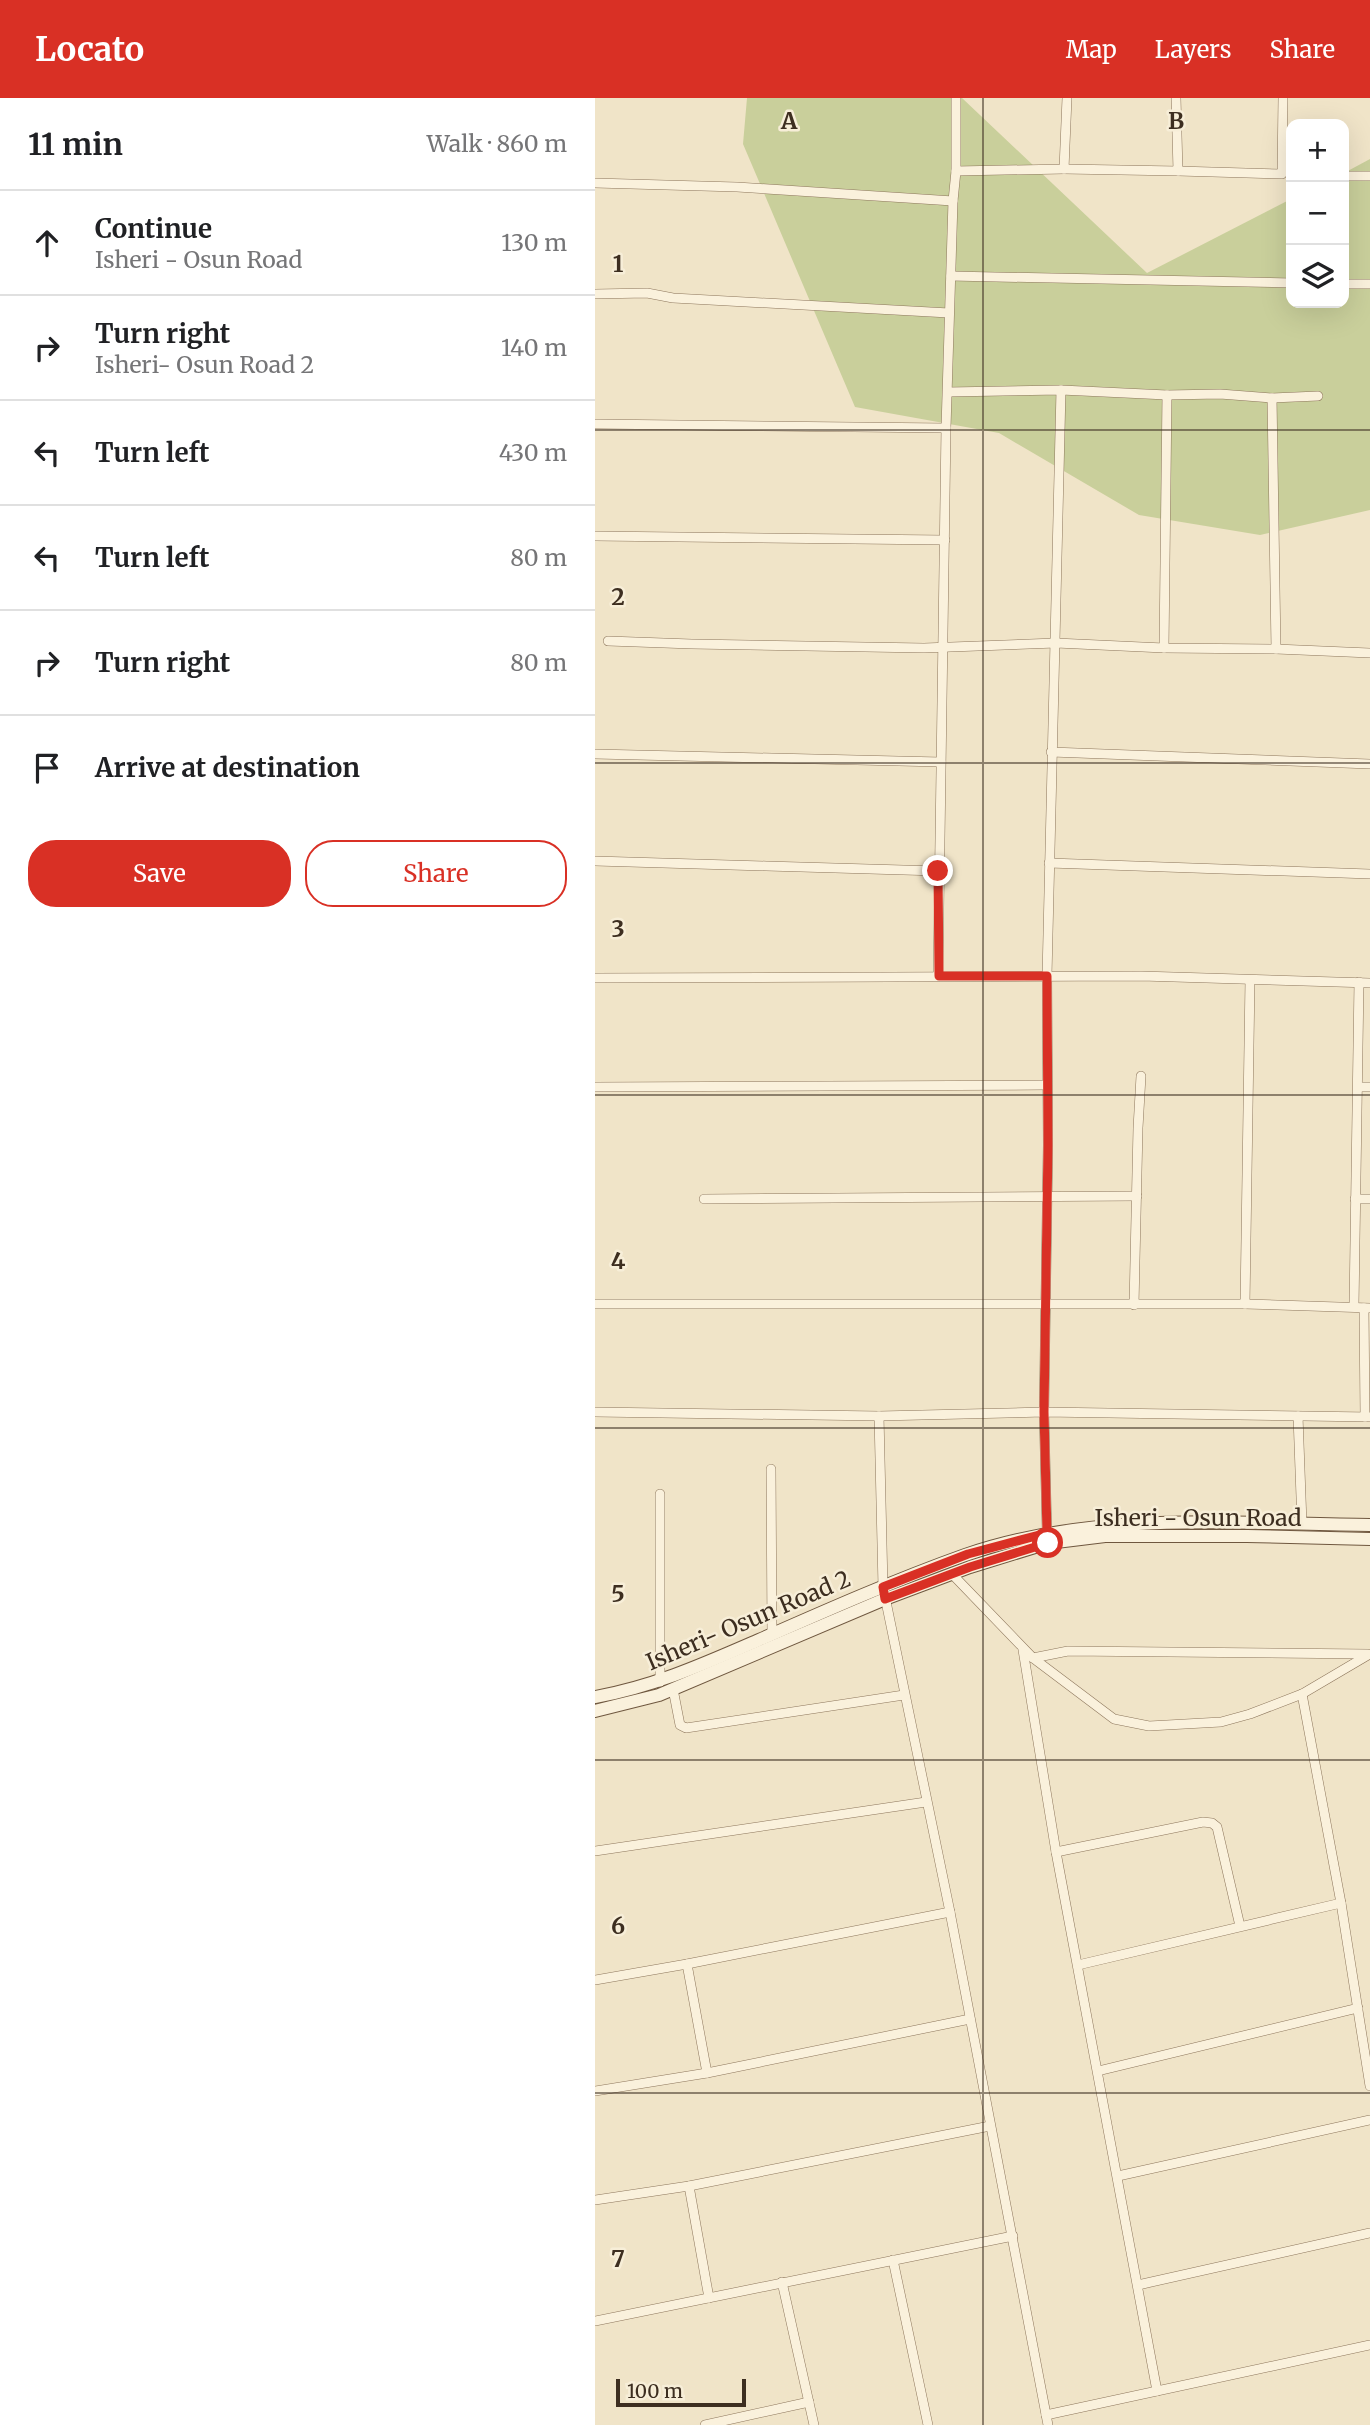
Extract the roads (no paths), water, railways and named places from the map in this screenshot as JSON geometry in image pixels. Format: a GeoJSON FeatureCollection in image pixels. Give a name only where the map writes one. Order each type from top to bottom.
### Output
{"type":"FeatureCollection","features":[{"type":"Feature","properties":{"kind":"main road","name":"Isheri- Osun Road 2"},"geometry":{"type":"LineString","coordinates":[[595,1697],[660,1682],[772,1634],[884,1593],[968,1554],[1047,1533],[1112,1525],[1160,1523],[1370,1525]]}},
{"type":"Feature","properties":{"kind":"main road","name":"Isheri - Osun Road"},"geometry":{"type":"LineString","coordinates":[[595,1710],[659,1695],[884,1593],[1048,1543],[1105,1536],[1370,1539]]}},
{"type":"Feature","properties":{"kind":"street"},"geometry":{"type":"LineString","coordinates":[[939,976],[938,871],[946,428],[956,171],[956,98]]}},
{"type":"Feature","properties":{"kind":"street"},"geometry":{"type":"LineString","coordinates":[[1063,169],[1067,98]]}},
{"type":"Feature","properties":{"kind":"street"},"geometry":{"type":"LineString","coordinates":[[1176,98],[1178,171]]}},
{"type":"Feature","properties":{"kind":"street"},"geometry":{"type":"LineString","coordinates":[[1283,98],[1286,155]]}},
{"type":"Feature","properties":{"kind":"street"},"geometry":{"type":"LineString","coordinates":[[956,171],[1063,169],[1286,174]]}},
{"type":"Feature","properties":{"kind":"street"},"geometry":{"type":"LineString","coordinates":[[1349,176],[1370,176]]}},
{"type":"Feature","properties":{"kind":"street"},"geometry":{"type":"LineString","coordinates":[[595,183],[737,187],[953,201]]}},
{"type":"Feature","properties":{"kind":"street"},"geometry":{"type":"LineString","coordinates":[[951,276],[1286,282]]}},
{"type":"Feature","properties":{"kind":"street"},"geometry":{"type":"LineString","coordinates":[[1349,284],[1370,284]]}},
{"type":"Feature","properties":{"kind":"street"},"geometry":{"type":"LineString","coordinates":[[595,294],[647,293],[673,298],[949,313]]}},
{"type":"Feature","properties":{"kind":"street"},"geometry":{"type":"LineString","coordinates":[[948,392],[1061,390],[1272,398],[1318,396]]}},
{"type":"Feature","properties":{"kind":"street"},"geometry":{"type":"LineString","coordinates":[[1047,1533],[1044,1412],[1048,1145],[1047,976],[1061,390]]}},
{"type":"Feature","properties":{"kind":"street"},"geometry":{"type":"LineString","coordinates":[[1164,648],[1167,395]]}},
{"type":"Feature","properties":{"kind":"street"},"geometry":{"type":"LineString","coordinates":[[1272,398],[1276,649]]}},
{"type":"Feature","properties":{"kind":"street"},"geometry":{"type":"LineString","coordinates":[[595,424],[946,428]]}},
{"type":"Feature","properties":{"kind":"street"},"geometry":{"type":"LineString","coordinates":[[595,536],[945,540]]}},
{"type":"Feature","properties":{"kind":"street"},"geometry":{"type":"LineString","coordinates":[[608,640],[692,645],[924,648],[1056,643],[1370,653]]}},
{"type":"Feature","properties":{"kind":"street"},"geometry":{"type":"LineString","coordinates":[[1052,752],[1370,764]]}},
{"type":"Feature","properties":{"kind":"street"},"geometry":{"type":"LineString","coordinates":[[595,754],[941,762]]}},
{"type":"Feature","properties":{"kind":"street"},"geometry":{"type":"LineString","coordinates":[[595,861],[705,862],[794,868],[938,871]]}},
{"type":"Feature","properties":{"kind":"street"},"geometry":{"type":"LineString","coordinates":[[1049,863],[1370,874]]}},
{"type":"Feature","properties":{"kind":"street"},"geometry":{"type":"LineString","coordinates":[[595,978],[1142,976],[1370,983]]}},
{"type":"Feature","properties":{"kind":"street"},"geometry":{"type":"LineString","coordinates":[[1245,1304],[1250,980]]}},
{"type":"Feature","properties":{"kind":"street"},"geometry":{"type":"LineString","coordinates":[[595,1412],[879,1416],[1044,1412],[1367,1417],[1355,1199],[1359,982]]}},
{"type":"Feature","properties":{"kind":"street"},"geometry":{"type":"LineString","coordinates":[[1134,1305],[1141,1076]]}},
{"type":"Feature","properties":{"kind":"street"},"geometry":{"type":"LineString","coordinates":[[595,1087],[1047,1085]]}},
{"type":"Feature","properties":{"kind":"street"},"geometry":{"type":"LineString","coordinates":[[1358,1087],[1370,1087]]}},
{"type":"Feature","properties":{"kind":"street"},"geometry":{"type":"LineString","coordinates":[[704,1199],[1137,1196]]}},
{"type":"Feature","properties":{"kind":"street"},"geometry":{"type":"LineString","coordinates":[[1355,1199],[1370,1199]]}},
{"type":"Feature","properties":{"kind":"street"},"geometry":{"type":"LineString","coordinates":[[595,1304],[1245,1304],[1363,1308]]}},
{"type":"Feature","properties":{"kind":"street"},"geometry":{"type":"LineString","coordinates":[[879,1416],[884,1593],[950,1912],[1048,2425]]}},
{"type":"Feature","properties":{"kind":"street"},"geometry":{"type":"LineString","coordinates":[[1298,1416],[1302,1524]]}},
{"type":"Feature","properties":{"kind":"street"},"geometry":{"type":"LineString","coordinates":[[771,1469],[772,1634]]}},
{"type":"Feature","properties":{"kind":"street"},"geometry":{"type":"LineString","coordinates":[[660,1494],[660,1682]]}},
{"type":"Feature","properties":{"kind":"street"},"geometry":{"type":"LineString","coordinates":[[952,1574],[1033,1658],[1114,1719],[1149,1726],[1189,1726],[1221,1722],[1250,1714],[1302,1694],[1369,1654]]}},
{"type":"Feature","properties":{"kind":"street"},"geometry":{"type":"LineString","coordinates":[[1023,1650],[1056,1852],[1157,2391]]}},
{"type":"Feature","properties":{"kind":"street"},"geometry":{"type":"LineString","coordinates":[[1033,1658],[1068,1651],[1369,1654]]}},
{"type":"Feature","properties":{"kind":"street"},"geometry":{"type":"LineString","coordinates":[[673,1689],[677,1718],[680,1725],[686,1728],[904,1695]]}},
{"type":"Feature","properties":{"kind":"street"},"geometry":{"type":"LineString","coordinates":[[1302,1694],[1341,1903],[1370,2086]]}},
{"type":"Feature","properties":{"kind":"street"},"geometry":{"type":"LineString","coordinates":[[595,1851],[926,1802]]}},
{"type":"Feature","properties":{"kind":"street"},"geometry":{"type":"LineString","coordinates":[[1056,1852],[1203,1822],[1212,1823],[1217,1827],[1240,1926]]}},
{"type":"Feature","properties":{"kind":"street"},"geometry":{"type":"LineString","coordinates":[[1079,1965],[1341,1903]]}},
{"type":"Feature","properties":{"kind":"street"},"geometry":{"type":"LineString","coordinates":[[595,1980],[950,1912]]}},
{"type":"Feature","properties":{"kind":"street"},"geometry":{"type":"LineString","coordinates":[[687,1964],[708,2073]]}},
{"type":"Feature","properties":{"kind":"street"},"geometry":{"type":"LineString","coordinates":[[1098,2071],[1358,2008]]}},
{"type":"Feature","properties":{"kind":"street"},"geometry":{"type":"LineString","coordinates":[[595,2091],[708,2073],[970,2019]]}},
{"type":"Feature","properties":{"kind":"street"},"geometry":{"type":"LineString","coordinates":[[1118,2176],[1370,2120]]}},
{"type":"Feature","properties":{"kind":"street"},"geometry":{"type":"LineString","coordinates":[[595,2200],[689,2186],[990,2126]]}},
{"type":"Feature","properties":{"kind":"street"},"geometry":{"type":"LineString","coordinates":[[689,2186],[709,2298]]}},
{"type":"Feature","properties":{"kind":"street"},"geometry":{"type":"LineString","coordinates":[[1137,2285],[1370,2233]]}},
{"type":"Feature","properties":{"kind":"street"},"geometry":{"type":"LineString","coordinates":[[595,2321],[1013,2236]]}},
{"type":"Feature","properties":{"kind":"street"},"geometry":{"type":"LineString","coordinates":[[893,2260],[928,2425]]}},
{"type":"Feature","properties":{"kind":"street"},"geometry":{"type":"LineString","coordinates":[[782,2282],[814,2425]]}},
{"type":"Feature","properties":{"kind":"street"},"geometry":{"type":"LineString","coordinates":[[1046,2414],[1370,2345]]}},
{"type":"Feature","properties":{"kind":"street"},"geometry":{"type":"LineString","coordinates":[[705,2425],[809,2402]]}}]}
